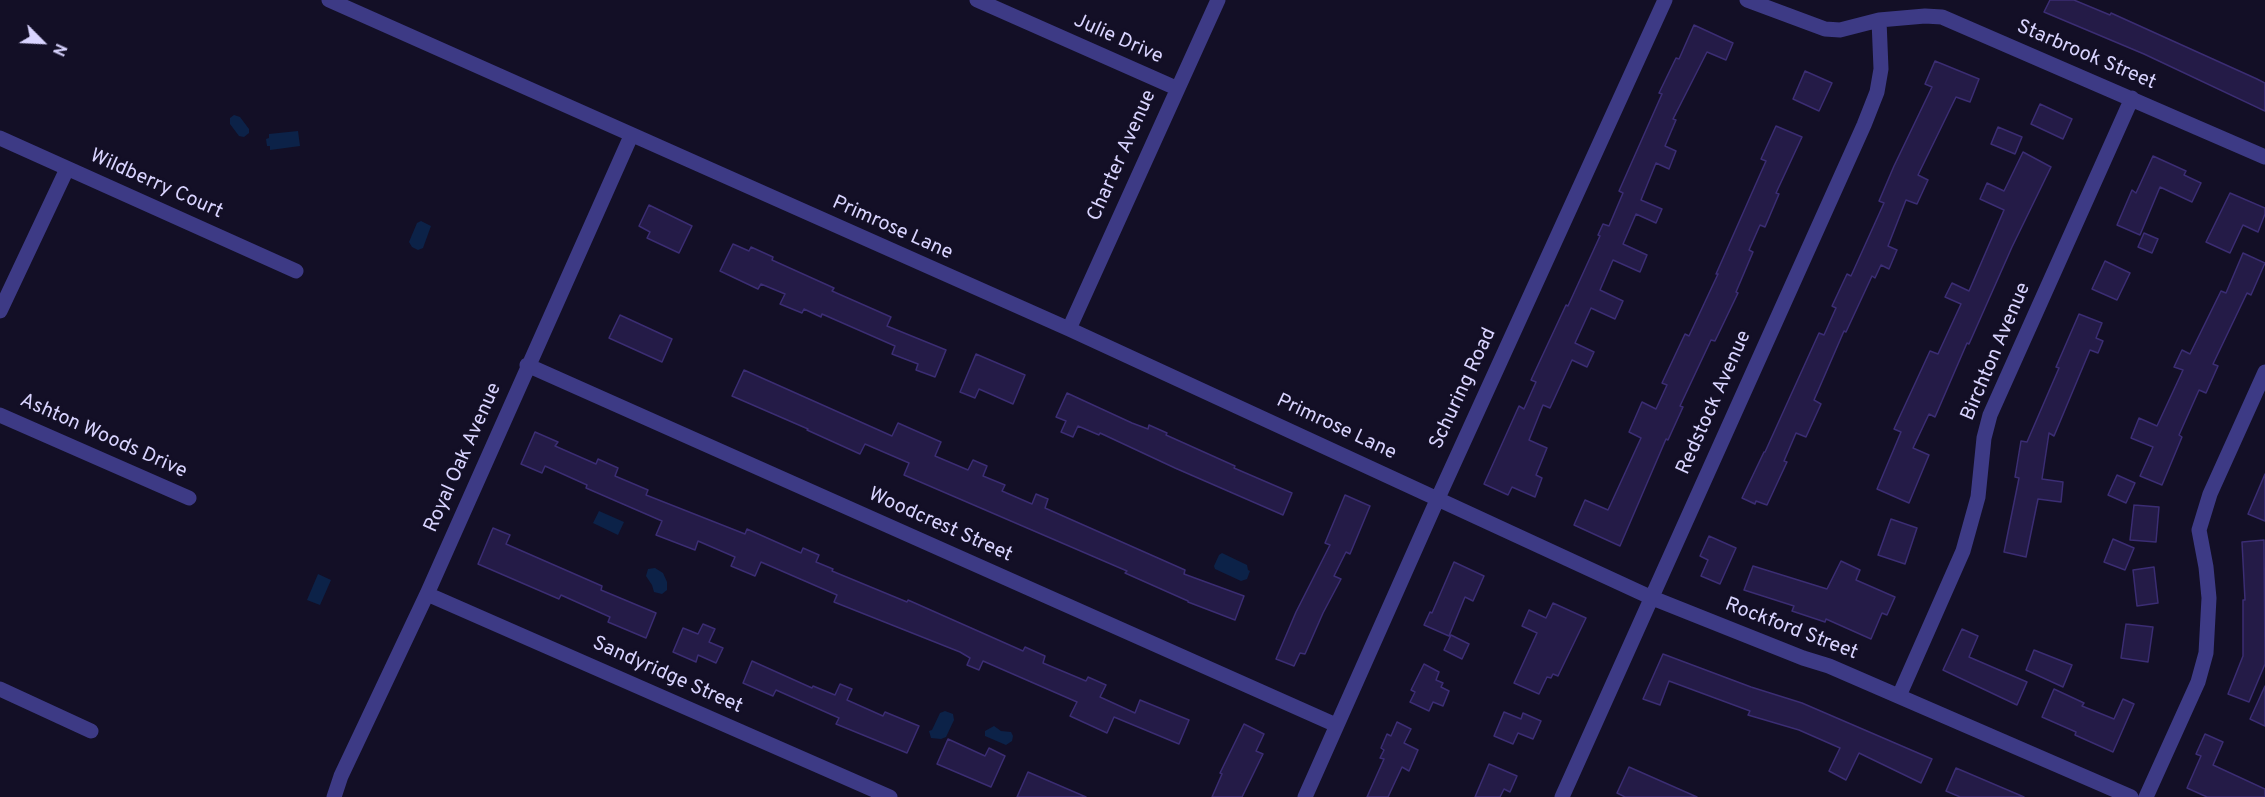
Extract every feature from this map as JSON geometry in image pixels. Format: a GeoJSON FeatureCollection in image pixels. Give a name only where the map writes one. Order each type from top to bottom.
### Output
{"type":"FeatureCollection","features":[{"type":"Feature","properties":{"kind":"street","name":"Primrose Lane"},"geometry":{"type":"LineString","coordinates":[[329,0],[1068,329],[1438,498]]}},
{"type":"Feature","properties":{"kind":"street","name":"Julie Drive"},"geometry":{"type":"LineString","coordinates":[[977,0],[1176,88]]}},
{"type":"Feature","properties":{"kind":"street","name":"Charter Avenue"},"geometry":{"type":"LineString","coordinates":[[1068,329],[1218,0]]}},
{"type":"Feature","properties":{"kind":"street","name":"Schuring Road"},"geometry":{"type":"LineString","coordinates":[[1305,797],[1438,498],[1665,0]]}},
{"type":"Feature","properties":{"kind":"street","name":"Starbrook Street"},"geometry":{"type":"LineString","coordinates":[[1747,0],[1825,29],[1840,30],[1879,20],[1925,16],[1942,17],[2265,157]]}},
{"type":"Feature","properties":{"kind":"street","name":"Redstock Avenue"},"geometry":{"type":"LineString","coordinates":[[1562,797],[1864,125],[1877,92],[1881,69],[1879,20]]}},
{"type":"Feature","properties":{"kind":"street","name":"Birchton Avenue"},"geometry":{"type":"LineString","coordinates":[[1899,696],[1963,551],[1978,497],[1984,438],[1990,415],[2132,98]]}},
{"type":"Feature","properties":{"kind":"street","name":"Royal Oak Avenue"},"geometry":{"type":"LineString","coordinates":[[334,797],[341,776],[427,594],[527,365],[631,136]]}},
{"type":"Feature","properties":{"kind":"street","name":"Wildberry Court"},"geometry":{"type":"LineString","coordinates":[[0,138],[296,271]]}},
{"type":"Feature","properties":{"kind":"street"},"geometry":{"type":"LineString","coordinates":[[0,311],[67,169]]}},
{"type":"Feature","properties":{"kind":"street","name":"Woodcrest Street"},"geometry":{"type":"LineString","coordinates":[[527,365],[1336,725]]}},
{"type":"Feature","properties":{"kind":"street"},"geometry":{"type":"LineString","coordinates":[[2146,797],[2198,682],[2206,653],[2209,598],[2199,530],[2210,494],[2265,372]]}},
{"type":"Feature","properties":{"kind":"street","name":"Ashton Woods Drive"},"geometry":{"type":"LineString","coordinates":[[0,415],[189,498]]}},
{"type":"Feature","properties":{"kind":"street","name":"Rockford Street"},"geometry":{"type":"LineString","coordinates":[[1438,498],[1650,597],[1803,658],[1829,666],[2131,797]]}},
{"type":"Feature","properties":{"kind":"street","name":"Sandyridge Street"},"geometry":{"type":"LineString","coordinates":[[427,594],[890,797]]}},
{"type":"Feature","properties":{"kind":"street"},"geometry":{"type":"LineString","coordinates":[[0,689],[91,731]]}},
{"type":"Feature","properties":{"kind":"water"},"geometry":{"type":"Polygon","coordinates":[[[234,115],[240,117],[249,129],[249,133],[244,137],[239,136],[230,124],[230,118],[234,115]]]}},
{"type":"Feature","properties":{"kind":"water"},"geometry":{"type":"Polygon","coordinates":[[[298,131],[300,146],[270,150],[270,146],[267,146],[266,139],[269,138],[269,134],[298,131]]]}},
{"type":"Feature","properties":{"kind":"water"},"geometry":{"type":"Polygon","coordinates":[[[421,221],[431,226],[423,248],[418,250],[409,242],[417,223],[421,221]]]}},
{"type":"Feature","properties":{"kind":"water"},"geometry":{"type":"Polygon","coordinates":[[[599,511],[624,522],[618,535],[593,523],[599,511]]]}},
{"type":"Feature","properties":{"kind":"water"},"geometry":{"type":"Polygon","coordinates":[[[1222,553],[1247,565],[1250,571],[1247,579],[1241,581],[1215,569],[1214,566],[1222,553]]]}},
{"type":"Feature","properties":{"kind":"water"},"geometry":{"type":"Polygon","coordinates":[[[655,568],[663,573],[667,582],[667,590],[662,594],[654,592],[646,576],[648,569],[655,568]]]}},
{"type":"Feature","properties":{"kind":"water"},"geometry":{"type":"Polygon","coordinates":[[[318,574],[331,580],[320,605],[307,600],[318,574]]]}},
{"type":"Feature","properties":{"kind":"water"},"geometry":{"type":"Polygon","coordinates":[[[945,711],[953,714],[954,720],[946,737],[931,738],[929,731],[932,730],[940,713],[945,711]]]}},
{"type":"Feature","properties":{"kind":"water"},"geometry":{"type":"Polygon","coordinates":[[[994,726],[1001,731],[1011,732],[1012,741],[1006,745],[985,736],[985,731],[994,726]]]}},
{"type":"Feature","properties":{"kind":"building"},"geometry":{"type":"Polygon","coordinates":[[[2050,0],[2074,0],[2110,15],[2111,13],[2265,83],[2265,111],[2144,54],[2044,12],[2050,0]]]}},
{"type":"Feature","properties":{"kind":"building"},"geometry":{"type":"Polygon","coordinates":[[[1694,25],[1733,43],[1726,60],[1707,52],[1673,119],[1676,120],[1665,146],[1676,151],[1669,169],[1656,163],[1641,200],[1662,209],[1656,223],[1636,214],[1623,244],[1647,255],[1640,272],[1613,260],[1600,290],[1623,301],[1615,319],[1591,308],[1575,343],[1594,352],[1587,367],[1572,360],[1550,408],[1543,405],[1529,440],[1547,448],[1536,475],[1542,478],[1535,497],[1512,487],[1508,495],[1484,484],[1519,406],[1524,409],[1536,382],[1531,380],[1566,305],[1568,306],[1600,236],[1598,235],[1603,224],[1609,226],[1623,193],[1619,191],[1662,94],[1659,93],[1676,58],[1679,59],[1694,25]]]}},
{"type":"Feature","properties":{"kind":"building"},"geometry":{"type":"Polygon","coordinates":[[[1935,61],[1979,79],[1970,102],[1956,97],[1918,175],[1928,180],[1917,204],[1906,200],[1888,246],[1897,250],[1889,269],[1881,265],[1875,278],[1872,276],[1846,332],[1844,331],[1814,400],[1821,404],[1806,437],[1796,433],[1784,461],[1787,462],[1767,505],[1756,501],[1755,504],[1742,498],[1819,333],[1824,335],[1836,308],[1832,306],[1847,274],[1851,276],[1884,203],[1879,201],[1932,87],[1925,84],[1935,61]]]}},
{"type":"Feature","properties":{"kind":"building"},"geometry":{"type":"Polygon","coordinates":[[[1805,71],[1832,83],[1819,111],[1793,99],[1805,71]]]}},
{"type":"Feature","properties":{"kind":"building"},"geometry":{"type":"Polygon","coordinates":[[[2040,104],[2072,119],[2063,139],[2031,124],[2040,104]]]}},
{"type":"Feature","properties":{"kind":"building"},"geometry":{"type":"Polygon","coordinates":[[[1776,126],[1802,137],[1776,193],[1779,194],[1765,227],[1760,225],[1749,250],[1753,252],[1736,292],[1738,293],[1715,341],[1711,340],[1680,406],[1683,407],[1668,440],[1666,439],[1620,546],[1574,525],[1585,500],[1608,510],[1641,438],[1629,432],[1642,402],[1656,409],[1667,385],[1662,383],[1685,334],[1689,336],[1718,274],[1716,274],[1766,161],[1761,159],[1776,126]]]}},
{"type":"Feature","properties":{"kind":"building"},"geometry":{"type":"Polygon","coordinates":[[[1998,127],[2022,137],[2015,154],[1991,144],[1998,127]]]}},
{"type":"Feature","properties":{"kind":"building"},"geometry":{"type":"Polygon","coordinates":[[[2023,152],[2051,167],[1969,344],[1967,343],[1935,417],[1929,414],[1913,448],[1929,455],[1909,503],[1877,489],[1901,432],[1894,429],[1930,351],[1938,354],[1961,304],[1945,297],[1952,283],[1969,291],[2004,210],[1980,199],[1987,183],[2004,191],[2023,152]]]}},
{"type":"Feature","properties":{"kind":"building"},"geometry":{"type":"Polygon","coordinates":[[[2153,156],[2186,171],[2184,175],[2201,183],[2192,202],[2160,187],[2140,235],[2117,225],[2132,190],[2136,193],[2153,156]]]}},
{"type":"Feature","properties":{"kind":"building"},"geometry":{"type":"Polygon","coordinates":[[[2230,193],[2265,208],[2265,214],[2258,232],[2243,225],[2230,253],[2206,242],[2230,193]]]}},
{"type":"Feature","properties":{"kind":"building"},"geometry":{"type":"Polygon","coordinates":[[[649,205],[692,226],[679,253],[647,238],[650,232],[639,226],[649,205]]]}},
{"type":"Feature","properties":{"kind":"building"},"geometry":{"type":"Polygon","coordinates":[[[2144,233],[2158,239],[2152,253],[2138,247],[2144,233]]]}},
{"type":"Feature","properties":{"kind":"building"},"geometry":{"type":"Polygon","coordinates":[[[733,244],[749,251],[751,247],[773,257],[772,260],[834,288],[832,291],[891,317],[887,326],[946,350],[935,377],[916,370],[918,364],[892,354],[895,346],[822,314],[821,317],[804,309],[802,313],[780,304],[785,294],[761,284],[758,289],[720,271],[733,244]]]}},
{"type":"Feature","properties":{"kind":"building"},"geometry":{"type":"Polygon","coordinates":[[[2243,253],[2265,263],[2251,295],[2247,293],[2213,364],[2218,366],[2206,393],[2199,390],[2179,435],[2182,437],[2162,485],[2140,476],[2153,447],[2131,438],[2139,418],[2157,426],[2183,370],[2174,367],[2182,350],[2190,354],[2221,291],[2226,293],[2243,253]]]}},
{"type":"Feature","properties":{"kind":"building"},"geometry":{"type":"Polygon","coordinates":[[[2105,261],[2130,273],[2117,300],[2092,289],[2105,261]]]}},
{"type":"Feature","properties":{"kind":"building"},"geometry":{"type":"Polygon","coordinates":[[[2079,314],[2102,323],[2096,338],[2103,341],[2098,353],[2090,350],[2054,436],[2049,433],[2042,479],[2063,482],[2061,502],[2038,499],[2026,557],[2004,552],[2019,478],[2015,477],[2021,441],[2027,442],[2079,314]]]}},
{"type":"Feature","properties":{"kind":"building"},"geometry":{"type":"Polygon","coordinates":[[[620,315],[672,339],[662,362],[609,338],[620,315]]]}},
{"type":"Feature","properties":{"kind":"building"},"geometry":{"type":"Polygon","coordinates":[[[976,354],[1025,375],[1013,404],[979,389],[975,398],[960,392],[976,354]]]}},
{"type":"Feature","properties":{"kind":"building"},"geometry":{"type":"Polygon","coordinates":[[[744,370],[892,436],[898,423],[941,442],[935,456],[968,470],[973,460],[987,466],[983,476],[1005,485],[1002,491],[1032,504],[1036,494],[1048,499],[1045,508],[1185,570],[1184,574],[1244,596],[1235,620],[1188,602],[1125,573],[1127,571],[904,475],[909,463],[865,444],[860,454],[732,396],[744,370]]]}},
{"type":"Feature","properties":{"kind":"building"},"geometry":{"type":"Polygon","coordinates":[[[1067,393],[1132,423],[1148,429],[1149,425],[1167,433],[1166,435],[1235,466],[1234,468],[1292,493],[1283,515],[1100,433],[1099,435],[1078,426],[1073,437],[1061,432],[1066,421],[1056,417],[1067,393]]]}},
{"type":"Feature","properties":{"kind":"building"},"geometry":{"type":"Polygon","coordinates":[[[535,432],[558,442],[555,446],[596,464],[598,459],[618,468],[615,476],[648,490],[646,495],[745,534],[747,529],[801,553],[803,548],[819,555],[816,562],[833,569],[832,571],[907,602],[908,600],[1023,651],[1025,647],[1045,656],[1043,663],[1086,681],[1088,677],[1106,685],[1100,697],[1135,713],[1140,700],[1189,720],[1179,744],[1114,717],[1107,733],[1070,716],[1077,702],[983,661],[979,670],[967,665],[970,658],[960,652],[834,602],[837,595],[761,562],[755,576],[731,566],[735,557],[698,541],[695,550],[656,535],[662,521],[586,488],[587,485],[545,466],[542,473],[521,464],[535,432]]]}},
{"type":"Feature","properties":{"kind":"building"},"geometry":{"type":"Polygon","coordinates":[[[2265,474],[2265,521],[2248,514],[2265,474]]]}},
{"type":"Feature","properties":{"kind":"building"},"geometry":{"type":"Polygon","coordinates":[[[2117,475],[2135,483],[2126,503],[2108,495],[2117,475]]]}},
{"type":"Feature","properties":{"kind":"building"},"geometry":{"type":"Polygon","coordinates":[[[1345,495],[1370,506],[1350,554],[1346,552],[1334,576],[1341,579],[1305,654],[1300,653],[1294,666],[1276,659],[1296,612],[1330,545],[1325,543],[1345,495]]]}},
{"type":"Feature","properties":{"kind":"building"},"geometry":{"type":"Polygon","coordinates":[[[2134,505],[2159,507],[2156,542],[2130,540],[2134,505]]]}},
{"type":"Feature","properties":{"kind":"building"},"geometry":{"type":"Polygon","coordinates":[[[1891,519],[1917,528],[1905,564],[1878,555],[1891,519]]]}},
{"type":"Feature","properties":{"kind":"building"},"geometry":{"type":"Polygon","coordinates":[[[493,528],[510,535],[506,544],[602,586],[601,590],[656,613],[646,638],[608,622],[610,617],[561,595],[559,599],[478,564],[493,528]]]}},
{"type":"Feature","properties":{"kind":"building"},"geometry":{"type":"Polygon","coordinates":[[[1709,536],[1736,548],[1720,584],[1701,576],[1708,560],[1700,556],[1709,536]]]}},
{"type":"Feature","properties":{"kind":"building"},"geometry":{"type":"Polygon","coordinates":[[[2113,539],[2134,548],[2125,570],[2104,562],[2113,539]]]}},
{"type":"Feature","properties":{"kind":"building"},"geometry":{"type":"Polygon","coordinates":[[[2264,540],[2265,664],[2249,702],[2228,694],[2243,656],[2243,600],[2245,600],[2242,542],[2264,540]]]}},
{"type":"Feature","properties":{"kind":"building"},"geometry":{"type":"Polygon","coordinates":[[[1841,561],[1860,570],[1856,580],[1895,597],[1887,615],[1882,613],[1871,639],[1826,619],[1825,622],[1792,611],[1794,606],[1744,590],[1753,566],[1827,589],[1841,561]]]}},
{"type":"Feature","properties":{"kind":"building"},"geometry":{"type":"Polygon","coordinates":[[[1454,562],[1484,576],[1473,601],[1465,597],[1449,636],[1424,625],[1430,612],[1432,613],[1454,562]]]}},
{"type":"Feature","properties":{"kind":"building"},"geometry":{"type":"Polygon","coordinates":[[[2154,567],[2158,603],[2137,606],[2133,570],[2154,567]]]}},
{"type":"Feature","properties":{"kind":"building"},"geometry":{"type":"Polygon","coordinates":[[[1553,603],[1586,618],[1558,676],[1553,674],[1551,678],[1547,677],[1539,694],[1514,683],[1537,633],[1522,626],[1529,610],[1546,618],[1553,603]]]}},
{"type":"Feature","properties":{"kind":"building"},"geometry":{"type":"Polygon","coordinates":[[[703,624],[715,629],[709,642],[723,648],[716,663],[698,655],[696,662],[673,652],[683,628],[698,634],[703,624]]]}},
{"type":"Feature","properties":{"kind":"building"},"geometry":{"type":"Polygon","coordinates":[[[2126,624],[2153,627],[2148,662],[2121,658],[2126,624]]]}},
{"type":"Feature","properties":{"kind":"building"},"geometry":{"type":"Polygon","coordinates":[[[1962,629],[1978,636],[1969,657],[2027,682],[2017,705],[1943,670],[1962,629]]]}},
{"type":"Feature","properties":{"kind":"building"},"geometry":{"type":"Polygon","coordinates":[[[1451,635],[1469,644],[1462,659],[1444,650],[1451,635]]]}},
{"type":"Feature","properties":{"kind":"building"},"geometry":{"type":"Polygon","coordinates":[[[2034,650],[2072,665],[2063,687],[2026,670],[2034,650]]]}},
{"type":"Feature","properties":{"kind":"building"},"geometry":{"type":"Polygon","coordinates":[[[1663,654],[1751,687],[1802,703],[1932,759],[1921,783],[1859,753],[1846,780],[1829,771],[1840,748],[1799,730],[1748,715],[1750,711],[1669,681],[1660,705],[1643,699],[1663,654]]]}},
{"type":"Feature","properties":{"kind":"building"},"geometry":{"type":"Polygon","coordinates":[[[752,661],[812,688],[813,686],[835,695],[840,684],[852,689],[847,700],[883,716],[885,712],[919,726],[907,753],[836,724],[839,718],[776,690],[773,696],[743,683],[752,661]]]}},
{"type":"Feature","properties":{"kind":"building"},"geometry":{"type":"Polygon","coordinates":[[[1424,664],[1439,672],[1436,680],[1443,683],[1441,687],[1449,691],[1443,706],[1433,702],[1429,711],[1410,702],[1415,692],[1411,690],[1424,664]]]}},
{"type":"Feature","properties":{"kind":"building"},"geometry":{"type":"Polygon","coordinates":[[[2265,686],[2265,726],[2250,719],[2265,686]]]}},
{"type":"Feature","properties":{"kind":"building"},"geometry":{"type":"Polygon","coordinates":[[[2054,689],[2084,703],[2082,706],[2114,719],[2123,699],[2134,704],[2113,752],[2042,717],[2054,689]]]}},
{"type":"Feature","properties":{"kind":"building"},"geometry":{"type":"Polygon","coordinates":[[[1504,712],[1521,719],[1523,713],[1541,721],[1533,739],[1518,733],[1513,744],[1494,736],[1504,712]]]}},
{"type":"Feature","properties":{"kind":"building"},"geometry":{"type":"Polygon","coordinates":[[[1397,722],[1411,729],[1404,743],[1418,750],[1409,771],[1402,767],[1388,797],[1367,797],[1384,759],[1380,758],[1384,750],[1381,748],[1387,734],[1391,736],[1397,722]]]}},
{"type":"Feature","properties":{"kind":"building"},"geometry":{"type":"Polygon","coordinates":[[[1244,724],[1264,734],[1256,751],[1263,754],[1242,797],[1212,797],[1222,774],[1220,773],[1244,724]]]}},
{"type":"Feature","properties":{"kind":"building"},"geometry":{"type":"Polygon","coordinates":[[[2205,734],[2223,742],[2213,765],[2265,789],[2265,797],[2207,797],[2187,788],[2201,756],[2196,754],[2205,734]]]}},
{"type":"Feature","properties":{"kind":"building"},"geometry":{"type":"Polygon","coordinates":[[[948,739],[985,756],[989,748],[1005,756],[991,787],[937,764],[948,739]]]}},
{"type":"Feature","properties":{"kind":"building"},"geometry":{"type":"Polygon","coordinates":[[[1489,764],[1517,776],[1510,792],[1504,789],[1500,797],[1475,797],[1489,764]]]}},
{"type":"Feature","properties":{"kind":"building"},"geometry":{"type":"Polygon","coordinates":[[[1629,767],[1697,797],[1625,797],[1617,793],[1629,767]]]}},
{"type":"Feature","properties":{"kind":"building"},"geometry":{"type":"Polygon","coordinates":[[[1956,768],[2024,797],[1960,797],[1946,791],[1956,768]]]}},
{"type":"Feature","properties":{"kind":"building"},"geometry":{"type":"Polygon","coordinates":[[[1028,772],[1086,797],[1017,797],[1028,772]]]}}]}
